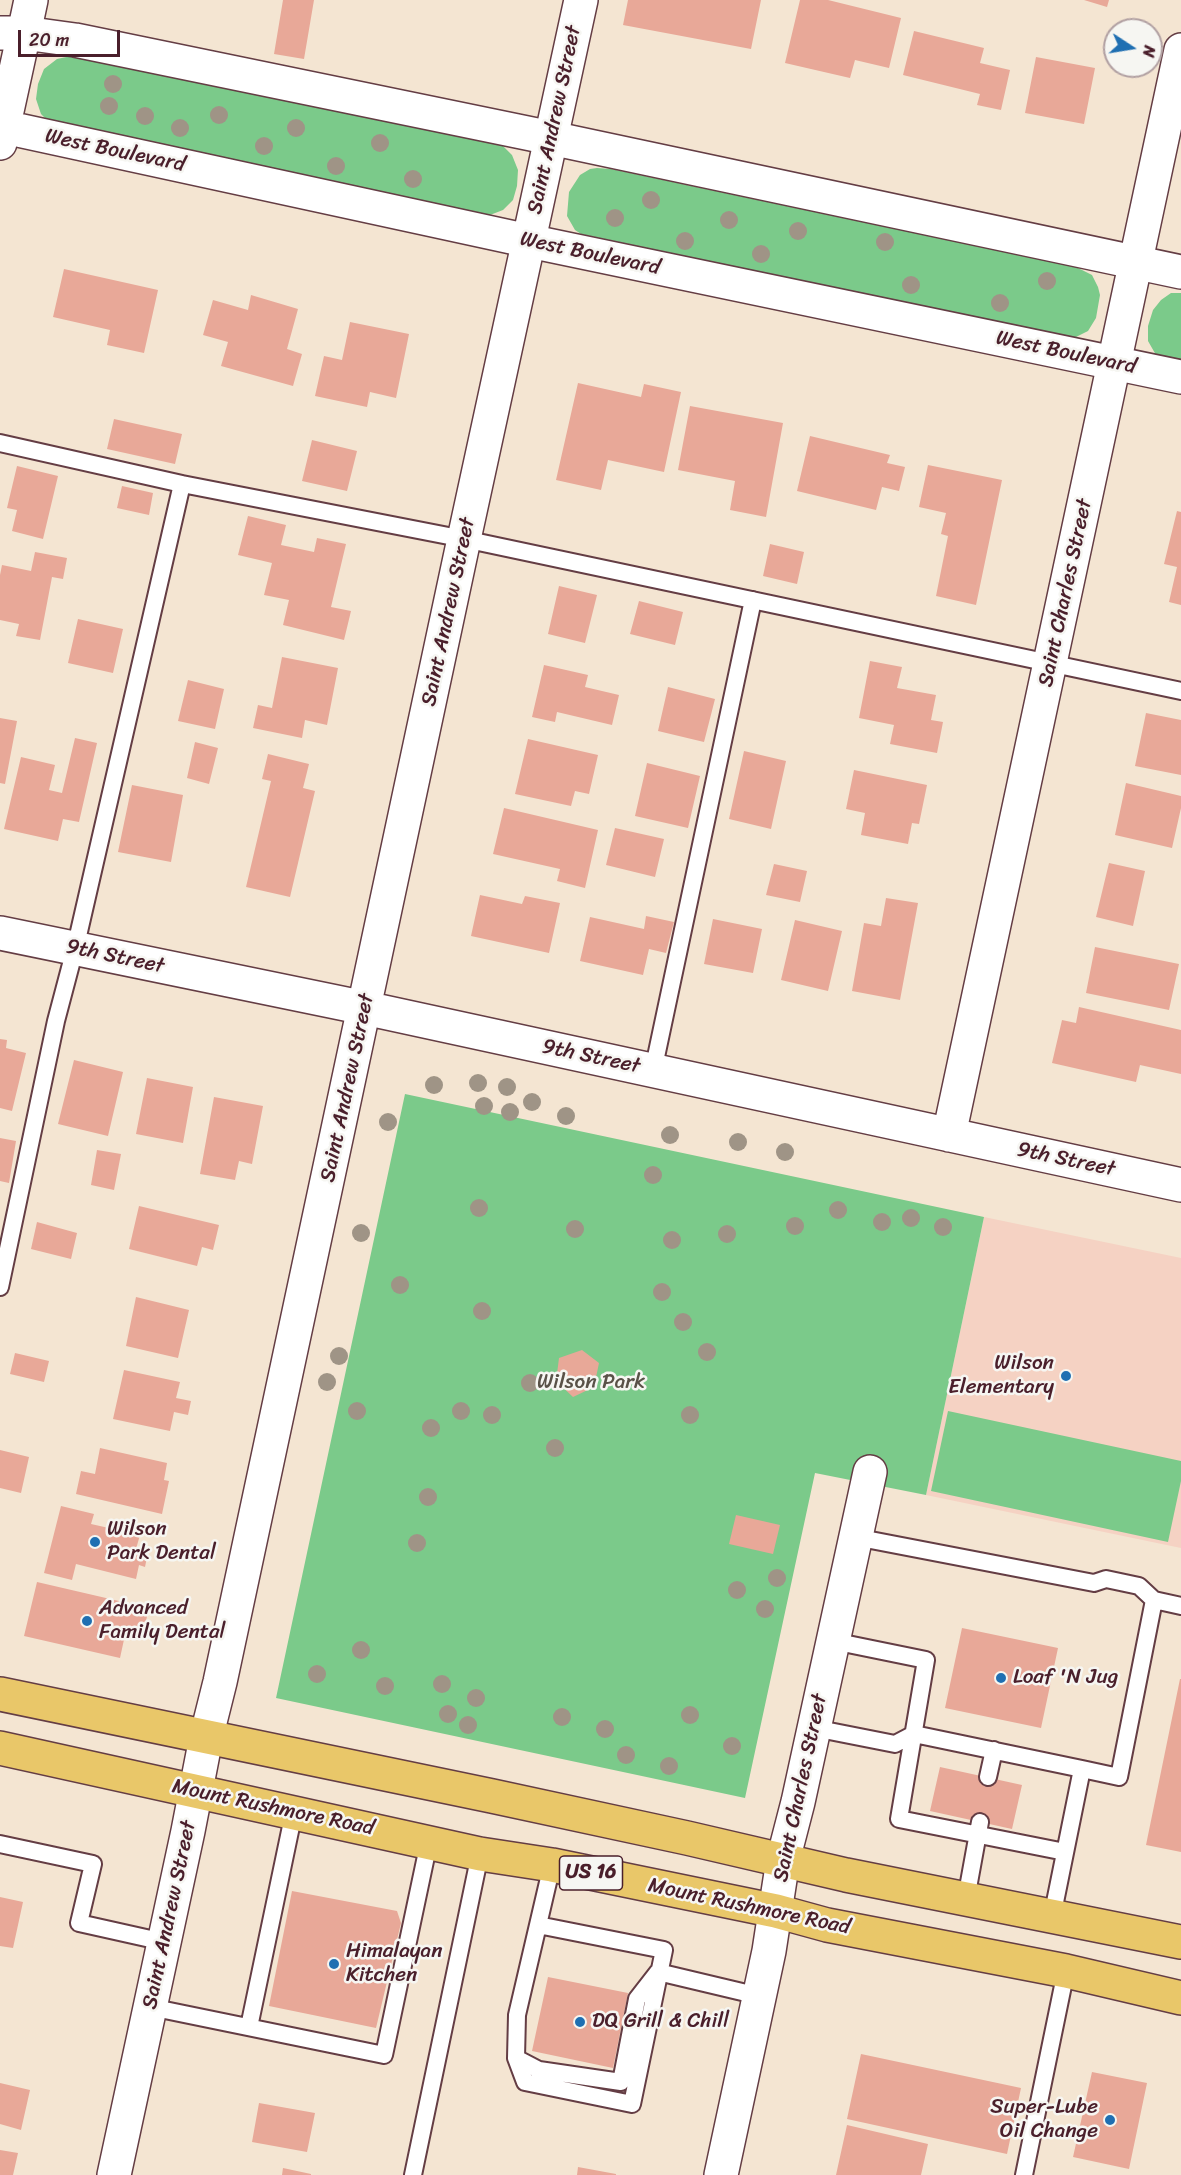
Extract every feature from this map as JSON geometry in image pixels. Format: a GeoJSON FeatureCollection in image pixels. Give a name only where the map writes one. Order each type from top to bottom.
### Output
{"type":"FeatureCollection","features":[{"type":"Feature","properties":{"kind":"highway"},"geometry":{"type":"LineString","coordinates":[[0,1694],[436,1784],[966,1899],[1181,1942]]}},
{"type":"Feature","properties":{"kind":"highway","name":"Mount Rushmore Road"},"geometry":{"type":"LineString","coordinates":[[0,1748],[480,1854],[552,1865],[776,1911],[827,1924],[1066,1971],[1181,1998]]}},
{"type":"Feature","properties":{"kind":"street"},"geometry":{"type":"LineString","coordinates":[[1,132],[12,33],[31,0]]}},
{"type":"Feature","properties":{"kind":"street","name":"Saint Andrew Street"},"geometry":{"type":"LineString","coordinates":[[114,2175],[581,0]]}},
{"type":"Feature","properties":{"kind":"street"},"geometry":{"type":"LineString","coordinates":[[12,33],[75,40],[551,138],[1181,272]]}},
{"type":"Feature","properties":{"kind":"street","name":"Saint Charles Street"},"geometry":{"type":"LineString","coordinates":[[949,1135],[1181,50]]}},
{"type":"Feature","properties":{"kind":"street","name":"West Boulevard"},"geometry":{"type":"LineString","coordinates":[[1,132],[1181,377]]}},
{"type":"Feature","properties":{"kind":"street","name":"9th Street"},"geometry":{"type":"LineString","coordinates":[[0,933],[365,1008],[1181,1185]]}},
{"type":"Feature","properties":{"kind":"street","name":"Saint Charles Street"},"geometry":{"type":"LineString","coordinates":[[721,2175],[776,1911],[783,1860],[870,1472]]}},
{"type":"Feature","properties":{"kind":"lane"},"geometry":{"type":"LineString","coordinates":[[0,443],[182,484],[464,539],[1181,691]]}},
{"type":"Feature","properties":{"kind":"lane"},"geometry":{"type":"LineString","coordinates":[[0,1287],[56,1021],[75,949],[182,484]]}},
{"type":"Feature","properties":{"kind":"lane"},"geometry":{"type":"LineString","coordinates":[[652,1071],[753,600]]}},
{"type":"Feature","properties":{"kind":"lane"},"geometry":{"type":"LineString","coordinates":[[855,1537],[1094,1583],[1106,1579],[1139,1586],[1154,1600],[1181,1606]]}},
{"type":"Feature","properties":{"kind":"lane"},"geometry":{"type":"LineString","coordinates":[[814,1728],[895,1744],[914,1734],[1119,1777],[1154,1600]]}},
{"type":"Feature","properties":{"kind":"lane"},"geometry":{"type":"LineString","coordinates":[[833,1641],[926,1660],[899,1820],[978,1828],[1065,1852]]}},
{"type":"Feature","properties":{"kind":"lane"},"geometry":{"type":"LineString","coordinates":[[988,1778],[994,1750]]}},
{"type":"Feature","properties":{"kind":"lane"},"geometry":{"type":"LineString","coordinates":[[1052,1917],[1082,1769]]}},
{"type":"Feature","properties":{"kind":"lane"},"geometry":{"type":"LineString","coordinates":[[249,2027],[294,1812]]}},
{"type":"Feature","properties":{"kind":"lane"},"geometry":{"type":"LineString","coordinates":[[966,1899],[978,1828]]}},
{"type":"Feature","properties":{"kind":"lane"},"geometry":{"type":"LineString","coordinates":[[150,2007],[384,2055],[429,1842]]}},
{"type":"Feature","properties":{"kind":"lane"},"geometry":{"type":"LineString","coordinates":[[0,1844],[93,1864],[79,1923],[164,1942]]}},
{"type":"Feature","properties":{"kind":"lane"},"geometry":{"type":"LineString","coordinates":[[413,2175],[480,1854]]}},
{"type":"Feature","properties":{"kind":"lane"},"geometry":{"type":"LineString","coordinates":[[538,1924],[664,1950],[632,2103],[525,2082],[516,2058],[517,2015],[538,1924],[552,1865]]}},
{"type":"Feature","properties":{"kind":"lane"},"geometry":{"type":"LineString","coordinates":[[1024,2175],[1066,1971]]}},
{"type":"Feature","properties":{"kind":"lane"},"geometry":{"type":"LineString","coordinates":[[658,1972],[759,1996]]}},
{"type":"Feature","properties":{"kind":"lane"},"geometry":{"type":"LineString","coordinates":[[516,2058],[539,2070],[621,2082],[637,1998],[658,1972]]}},
{"type":"Feature","properties":{"kind":"shaded area","name":"Wilson Elementary"},"geometry":{"type":"Polygon","coordinates":[[[984,1217],[1181,1258],[1181,1548],[926,1495],[984,1217]]]}},
{"type":"Feature","properties":{"kind":"green space"},"geometry":{"type":"Polygon","coordinates":[[[71,56],[488,140],[503,146],[512,155],[518,170],[513,200],[503,210],[490,215],[472,215],[47,120],[41,114],[36,99],[38,84],[44,69],[57,59],[71,56]]]}},
{"type":"Feature","properties":{"kind":"green space"},"geometry":{"type":"Polygon","coordinates":[[[597,168],[611,169],[1076,267],[1092,275],[1098,287],[1100,295],[1096,318],[1088,331],[1074,338],[581,234],[575,230],[567,216],[569,192],[580,175],[597,168]]]}},
{"type":"Feature","properties":{"kind":"green space"},"geometry":{"type":"Polygon","coordinates":[[[1171,293],[1181,293],[1181,363],[1162,359],[1156,355],[1148,341],[1148,326],[1153,310],[1171,293]]]}},
{"type":"Feature","properties":{"kind":"green space","name":"Wilson Park"},"geometry":{"type":"Polygon","coordinates":[[[405,1094],[984,1217],[926,1495],[815,1473],[745,1798],[276,1698],[405,1094]]]}},
{"type":"Feature","properties":{"kind":"green space"},"geometry":{"type":"Polygon","coordinates":[[[948,1411],[1181,1461],[1181,1481],[1168,1542],[931,1491],[948,1411]]]}},
{"type":"Feature","properties":{"kind":"building"},"geometry":{"type":"Polygon","coordinates":[[[283,0],[314,0],[304,59],[274,54],[283,0]]]}},
{"type":"Feature","properties":{"kind":"building"},"geometry":{"type":"Polygon","coordinates":[[[628,0],[761,0],[751,49],[623,25],[628,0]]]}},
{"type":"Feature","properties":{"kind":"building"},"geometry":{"type":"Polygon","coordinates":[[[800,0],[828,0],[901,18],[889,68],[855,60],[850,78],[785,63],[800,0]]]}},
{"type":"Feature","properties":{"kind":"building"},"geometry":{"type":"Polygon","coordinates":[[[1084,0],[1109,0],[1107,7],[1084,0]]]}},
{"type":"Feature","properties":{"kind":"building"},"geometry":{"type":"Polygon","coordinates":[[[914,31],[984,48],[980,63],[1010,70],[1001,110],[977,105],[980,94],[903,75],[914,31]]]}},
{"type":"Feature","properties":{"kind":"building"},"geometry":{"type":"Polygon","coordinates":[[[1036,57],[1095,68],[1084,124],[1025,113],[1036,57]]]}},
{"type":"Feature","properties":{"kind":"building"},"geometry":{"type":"Polygon","coordinates":[[[64,269],[158,290],[144,353],[107,345],[110,330],[53,317],[64,269]]]}},
{"type":"Feature","properties":{"kind":"building"},"geometry":{"type":"Polygon","coordinates":[[[251,295],[298,309],[287,349],[302,354],[293,386],[221,366],[228,342],[203,335],[213,300],[248,310],[251,295]]]}},
{"type":"Feature","properties":{"kind":"building"},"geometry":{"type":"Polygon","coordinates":[[[350,322],[409,334],[396,398],[370,392],[367,407],[315,396],[324,356],[342,360],[350,322]]]}},
{"type":"Feature","properties":{"kind":"building"},"geometry":{"type":"Polygon","coordinates":[[[578,383],[641,397],[644,384],[681,392],[664,472],[608,460],[601,490],[556,480],[578,383]]]}},
{"type":"Feature","properties":{"kind":"building"},"geometry":{"type":"Polygon","coordinates":[[[690,406],[783,423],[766,517],[730,510],[735,481],[678,470],[690,406]]]}},
{"type":"Feature","properties":{"kind":"building"},"geometry":{"type":"Polygon","coordinates":[[[114,419],[182,434],[175,464],[107,449],[114,419]]]}},
{"type":"Feature","properties":{"kind":"building"},"geometry":{"type":"Polygon","coordinates":[[[810,436],[890,455],[887,463],[905,467],[899,491],[882,487],[876,510],[797,491],[810,436]]]}},
{"type":"Feature","properties":{"kind":"building"},"geometry":{"type":"Polygon","coordinates":[[[312,440],[357,451],[347,491],[302,481],[312,440]]]}},
{"type":"Feature","properties":{"kind":"building"},"geometry":{"type":"Polygon","coordinates":[[[928,465],[1002,480],[976,605],[936,596],[948,536],[941,534],[946,513],[919,507],[928,465]]]}},
{"type":"Feature","properties":{"kind":"building"},"geometry":{"type":"Polygon","coordinates":[[[17,466],[58,476],[43,539],[12,531],[17,510],[7,508],[17,466]]]}},
{"type":"Feature","properties":{"kind":"building"},"geometry":{"type":"Polygon","coordinates":[[[122,486],[153,493],[149,515],[117,508],[122,486]]]}},
{"type":"Feature","properties":{"kind":"building"},"geometry":{"type":"Polygon","coordinates":[[[1177,511],[1181,512],[1181,605],[1169,602],[1177,567],[1164,564],[1177,511]]]}},
{"type":"Feature","properties":{"kind":"building"},"geometry":{"type":"Polygon","coordinates":[[[248,516],[286,525],[281,545],[314,552],[317,538],[346,544],[331,607],[351,611],[344,640],[283,625],[289,600],[264,595],[272,563],[238,555],[248,516]]]}},
{"type":"Feature","properties":{"kind":"building"},"geometry":{"type":"Polygon","coordinates":[[[770,544],[804,552],[797,584],[763,576],[770,544]]]}},
{"type":"Feature","properties":{"kind":"building"},"geometry":{"type":"Polygon","coordinates":[[[35,552],[67,558],[63,579],[52,577],[40,640],[16,636],[19,624],[0,620],[2,565],[31,571],[35,552]]]}},
{"type":"Feature","properties":{"kind":"building"},"geometry":{"type":"Polygon","coordinates":[[[559,586],[597,595],[585,643],[548,634],[559,586]]]}},
{"type":"Feature","properties":{"kind":"building"},"geometry":{"type":"Polygon","coordinates":[[[639,601],[683,612],[675,645],[630,634],[639,601]]]}},
{"type":"Feature","properties":{"kind":"building"},"geometry":{"type":"Polygon","coordinates":[[[78,619],[123,629],[113,673],[68,663],[78,619]]]}},
{"type":"Feature","properties":{"kind":"building"},"geometry":{"type":"Polygon","coordinates":[[[282,657],[338,668],[327,725],[305,720],[302,738],[253,728],[258,705],[272,708],[282,657]]]}},
{"type":"Feature","properties":{"kind":"building"},"geometry":{"type":"Polygon","coordinates":[[[870,661],[902,667],[897,688],[936,695],[931,720],[943,722],[937,753],[890,744],[894,725],[859,718],[870,661]]]}},
{"type":"Feature","properties":{"kind":"building"},"geometry":{"type":"Polygon","coordinates":[[[544,665],[588,675],[585,687],[619,695],[612,725],[557,712],[555,722],[532,717],[544,665]]]}},
{"type":"Feature","properties":{"kind":"building"},"geometry":{"type":"Polygon","coordinates":[[[188,680],[224,689],[215,729],[178,721],[188,680]]]}},
{"type":"Feature","properties":{"kind":"building"},"geometry":{"type":"Polygon","coordinates":[[[668,687],[715,699],[704,742],[658,731],[668,687]]]}},
{"type":"Feature","properties":{"kind":"building"},"geometry":{"type":"Polygon","coordinates":[[[1146,713],[1181,720],[1181,775],[1135,766],[1146,713]]]}},
{"type":"Feature","properties":{"kind":"building"},"geometry":{"type":"Polygon","coordinates":[[[0,718],[17,721],[5,784],[0,783],[0,718]]]}},
{"type":"Feature","properties":{"kind":"building"},"geometry":{"type":"Polygon","coordinates":[[[75,738],[97,743],[79,822],[63,819],[58,841],[4,829],[21,757],[55,765],[49,790],[62,793],[75,738]]]}},
{"type":"Feature","properties":{"kind":"building"},"geometry":{"type":"Polygon","coordinates":[[[528,739],[598,755],[589,794],[575,791],[571,806],[515,794],[528,739]]]}},
{"type":"Feature","properties":{"kind":"building"},"geometry":{"type":"Polygon","coordinates":[[[195,742],[218,748],[209,784],[187,778],[195,742]]]}},
{"type":"Feature","properties":{"kind":"building"},"geometry":{"type":"Polygon","coordinates":[[[744,751],[786,761],[771,829],[729,819],[744,751]]]}},
{"type":"Feature","properties":{"kind":"building"},"geometry":{"type":"Polygon","coordinates":[[[268,754],[309,764],[303,788],[315,791],[290,897],[246,887],[271,781],[262,779],[268,754]]]}},
{"type":"Feature","properties":{"kind":"building"},"geometry":{"type":"Polygon","coordinates":[[[647,763],[700,776],[688,828],[635,816],[647,763]]]}},
{"type":"Feature","properties":{"kind":"building"},"geometry":{"type":"Polygon","coordinates":[[[854,770],[927,785],[919,824],[912,823],[908,844],[861,835],[865,813],[846,809],[854,770]]]}},
{"type":"Feature","properties":{"kind":"building"},"geometry":{"type":"Polygon","coordinates":[[[1126,783],[1181,796],[1181,808],[1172,848],[1115,835],[1126,783]]]}},
{"type":"Feature","properties":{"kind":"building"},"geometry":{"type":"Polygon","coordinates":[[[132,785],[183,795],[171,862],[118,852],[132,785]]]}},
{"type":"Feature","properties":{"kind":"building"},"geometry":{"type":"Polygon","coordinates":[[[504,808],[598,830],[585,888],[557,881],[560,869],[493,854],[504,808]]]}},
{"type":"Feature","properties":{"kind":"building"},"geometry":{"type":"Polygon","coordinates":[[[615,828],[664,839],[655,877],[606,865],[615,828]]]}},
{"type":"Feature","properties":{"kind":"building"},"geometry":{"type":"Polygon","coordinates":[[[1109,863],[1145,871],[1133,926],[1096,917],[1109,863]]]}},
{"type":"Feature","properties":{"kind":"building"},"geometry":{"type":"Polygon","coordinates":[[[774,864],[807,871],[800,902],[766,895],[774,864]]]}},
{"type":"Feature","properties":{"kind":"building"},"geometry":{"type":"Polygon","coordinates":[[[480,895],[522,904],[525,896],[560,903],[549,953],[471,936],[480,895]]]}},
{"type":"Feature","properties":{"kind":"building"},"geometry":{"type":"Polygon","coordinates":[[[886,898],[918,903],[900,1000],[852,991],[864,923],[881,926],[886,898]]]}},
{"type":"Feature","properties":{"kind":"building"},"geometry":{"type":"Polygon","coordinates":[[[646,916],[674,922],[666,953],[649,949],[643,975],[580,961],[590,917],[644,929],[646,916]]]}},
{"type":"Feature","properties":{"kind":"building"},"geometry":{"type":"Polygon","coordinates":[[[713,919],[762,929],[753,973],[704,964],[713,919]]]}},
{"type":"Feature","properties":{"kind":"building"},"geometry":{"type":"Polygon","coordinates":[[[795,920],[842,931],[828,991],[781,980],[795,920]]]}},
{"type":"Feature","properties":{"kind":"building"},"geometry":{"type":"Polygon","coordinates":[[[1095,947],[1179,964],[1169,1010],[1086,993],[1095,947]]]}},
{"type":"Feature","properties":{"kind":"building"},"geometry":{"type":"Polygon","coordinates":[[[1079,1007],[1181,1030],[1181,1074],[1140,1065],[1136,1082],[1052,1063],[1062,1020],[1076,1023],[1079,1007]]]}},
{"type":"Feature","properties":{"kind":"building"},"geometry":{"type":"Polygon","coordinates":[[[0,1039],[7,1040],[6,1048],[26,1053],[12,1111],[0,1108],[0,1039]]]}},
{"type":"Feature","properties":{"kind":"building"},"geometry":{"type":"Polygon","coordinates":[[[74,1060],[123,1072],[108,1136],[58,1124],[74,1060]]]}},
{"type":"Feature","properties":{"kind":"building"},"geometry":{"type":"Polygon","coordinates":[[[147,1078],[193,1087],[183,1143],[136,1134],[147,1078]]]}},
{"type":"Feature","properties":{"kind":"building"},"geometry":{"type":"Polygon","coordinates":[[[214,1097],[263,1106],[252,1164],[239,1161],[235,1180],[200,1174],[214,1097]]]}},
{"type":"Feature","properties":{"kind":"building"},"geometry":{"type":"Polygon","coordinates":[[[0,1138],[16,1141],[9,1183],[0,1181],[0,1138]]]}},
{"type":"Feature","properties":{"kind":"building"},"geometry":{"type":"Polygon","coordinates":[[[97,1150],[121,1154],[114,1190],[91,1185],[97,1150]]]}},
{"type":"Feature","properties":{"kind":"building"},"geometry":{"type":"Polygon","coordinates":[[[139,1206],[219,1225],[213,1250],[202,1247],[197,1266],[129,1249],[139,1206]]]}},
{"type":"Feature","properties":{"kind":"building"},"geometry":{"type":"Polygon","coordinates":[[[37,1222],[77,1233],[71,1259],[31,1249],[37,1222]]]}},
{"type":"Feature","properties":{"kind":"building"},"geometry":{"type":"Polygon","coordinates":[[[136,1297],[189,1310],[178,1358],[126,1346],[136,1297]]]}},
{"type":"Feature","properties":{"kind":"building"},"geometry":{"type":"Polygon","coordinates":[[[582,1350],[599,1363],[594,1387],[573,1397],[556,1381],[559,1358],[582,1350]]]}},
{"type":"Feature","properties":{"kind":"building"},"geometry":{"type":"Polygon","coordinates":[[[15,1353],[49,1361],[44,1382],[10,1374],[15,1353]]]}},
{"type":"Feature","properties":{"kind":"building"},"geometry":{"type":"Polygon","coordinates":[[[124,1370],[180,1382],[176,1398],[191,1401],[188,1415],[174,1412],[170,1431],[113,1419],[124,1370]]]}},
{"type":"Feature","properties":{"kind":"building"},"geometry":{"type":"Polygon","coordinates":[[[100,1448],[167,1463],[164,1480],[169,1481],[162,1514],[76,1494],[81,1471],[95,1474],[100,1448]]]}},
{"type":"Feature","properties":{"kind":"building"},"geometry":{"type":"Polygon","coordinates":[[[0,1450],[29,1457],[21,1493],[0,1488],[0,1450]]]}},
{"type":"Feature","properties":{"kind":"building","name":"Wilson Park Dental"},"geometry":{"type":"Polygon","coordinates":[[[61,1506],[94,1514],[91,1524],[140,1535],[136,1549],[148,1552],[145,1567],[139,1565],[136,1579],[76,1564],[72,1580],[44,1573],[61,1506]]]}},
{"type":"Feature","properties":{"kind":"building"},"geometry":{"type":"Polygon","coordinates":[[[736,1515],[780,1525],[773,1554],[729,1544],[736,1515]]]}},
{"type":"Feature","properties":{"kind":"building","name":"Advanced Family Dental"},"geometry":{"type":"Polygon","coordinates":[[[37,1582],[149,1608],[142,1638],[125,1635],[120,1658],[24,1636],[37,1582]]]}},
{"type":"Feature","properties":{"kind":"building","name":"Loaf 'N Jug"},"geometry":{"type":"Polygon","coordinates":[[[962,1628],[1058,1648],[1041,1728],[945,1708],[962,1628]]]}},
{"type":"Feature","properties":{"kind":"building"},"geometry":{"type":"Polygon","coordinates":[[[1181,1679],[1181,1852],[1146,1845],[1181,1679]]]}},
{"type":"Feature","properties":{"kind":"building"},"geometry":{"type":"Polygon","coordinates":[[[940,1767],[1022,1785],[1012,1829],[930,1811],[940,1767]]]}},
{"type":"Feature","properties":{"kind":"building","name":"Himalayan Kitchen"},"geometry":{"type":"Polygon","coordinates":[[[292,1891],[397,1911],[401,1923],[376,2028],[269,2006],[292,1891]]]}},
{"type":"Feature","properties":{"kind":"building"},"geometry":{"type":"Polygon","coordinates":[[[0,1897],[23,1902],[13,1948],[0,1946],[0,1897]]]}},
{"type":"Feature","properties":{"kind":"building","name":"DQ Grill & Chill"},"geometry":{"type":"Polygon","coordinates":[[[548,1977],[628,1993],[613,2068],[532,2051],[548,1977]]]}},
{"type":"Feature","properties":{"kind":"building"},"geometry":{"type":"Polygon","coordinates":[[[861,2054],[1021,2088],[1007,2154],[847,2119],[861,2054]]]}},
{"type":"Feature","properties":{"kind":"building","name":"Super-Lube Oil Change"},"geometry":{"type":"Polygon","coordinates":[[[1092,2072],[1147,2083],[1129,2169],[1073,2157],[1092,2072]]]}},
{"type":"Feature","properties":{"kind":"building"},"geometry":{"type":"Polygon","coordinates":[[[0,2083],[30,2090],[21,2130],[0,2124],[0,2083]]]}},
{"type":"Feature","properties":{"kind":"building"},"geometry":{"type":"Polygon","coordinates":[[[259,2103],[315,2113],[307,2152],[252,2142],[259,2103]]]}},
{"type":"Feature","properties":{"kind":"building"},"geometry":{"type":"Polygon","coordinates":[[[847,2125],[928,2144],[921,2175],[836,2175],[847,2125]]]}},
{"type":"Feature","properties":{"kind":"building"},"geometry":{"type":"Polygon","coordinates":[[[0,2150],[18,2153],[13,2175],[0,2175],[0,2150]]]}},
{"type":"Feature","properties":{"kind":"building"},"geometry":{"type":"Polygon","coordinates":[[[578,2167],[616,2174],[616,2175],[577,2175],[578,2167]]]}},
{"type":"Feature","properties":{"kind":"building"},"geometry":{"type":"Polygon","coordinates":[[[283,2168],[311,2174],[311,2175],[282,2175],[283,2168]]]}},
{"type":"Feature","properties":{"kind":"place","name":"Wilson Elementary"},"geometry":{"type":"Point","coordinates":[1066,1376]}},
{"type":"Feature","properties":{"kind":"place","name":"Wilson Park Dental"},"geometry":{"type":"Point","coordinates":[95,1542]}},
{"type":"Feature","properties":{"kind":"place","name":"Advanced Family Dental"},"geometry":{"type":"Point","coordinates":[87,1621]}},
{"type":"Feature","properties":{"kind":"place","name":"Loaf 'N Jug"},"geometry":{"type":"Point","coordinates":[1001,1678]}},
{"type":"Feature","properties":{"kind":"place","name":"Himalayan Kitchen"},"geometry":{"type":"Point","coordinates":[334,1964]}},
{"type":"Feature","properties":{"kind":"place","name":"DQ Grill & Chill"},"geometry":{"type":"Point","coordinates":[580,2022]}},
{"type":"Feature","properties":{"kind":"place","name":"Super-Lube Oil Change"},"geometry":{"type":"Point","coordinates":[1110,2120]}}]}
